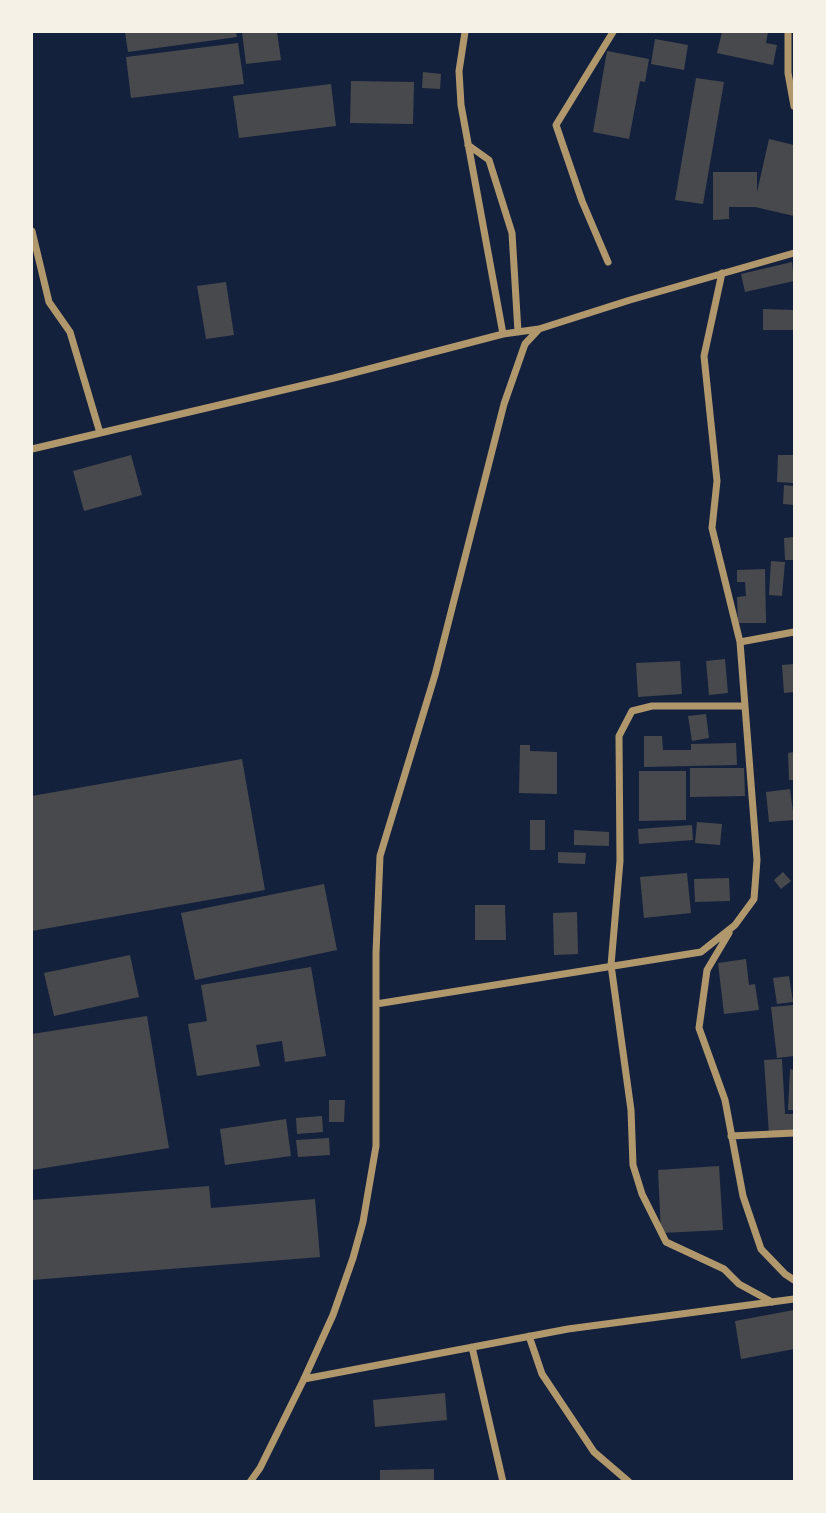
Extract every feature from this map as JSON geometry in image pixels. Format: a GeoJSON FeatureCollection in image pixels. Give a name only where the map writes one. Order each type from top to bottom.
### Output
{"type":"FeatureCollection","features":[{"type":"Feature","properties":{"kind":"street"},"geometry":{"type":"LineString","coordinates":[[465,32],[459,71],[461,105],[503,334]]}},
{"type":"Feature","properties":{"kind":"street"},"geometry":{"type":"LineString","coordinates":[[608,262],[582,201],[556,125],[613,32]]}},
{"type":"Feature","properties":{"kind":"street"},"geometry":{"type":"LineString","coordinates":[[788,32],[788,73],[794,106]]}},
{"type":"Feature","properties":{"kind":"street"},"geometry":{"type":"LineString","coordinates":[[468,145],[489,160],[512,233],[518,332]]}},
{"type":"Feature","properties":{"kind":"street"},"geometry":{"type":"LineString","coordinates":[[32,231],[49,302],[70,332],[100,433]]}},
{"type":"Feature","properties":{"kind":"street"},"geometry":{"type":"LineString","coordinates":[[32,449],[334,378],[503,334],[539,329],[794,253]]}},
{"type":"Feature","properties":{"kind":"street"},"geometry":{"type":"LineString","coordinates":[[722,273],[704,356],[717,481],[712,528],[740,642],[757,860],[754,900],[731,929],[707,970],[699,1028],[725,1100],[743,1196],[761,1249],[794,1280]]}},
{"type":"Feature","properties":{"kind":"street"},"geometry":{"type":"LineString","coordinates":[[250,1482],[260,1468],[332,1315],[363,1222],[376,1146],[376,1004],[380,873],[384,839],[435,674],[504,404],[525,344],[539,329]]}},
{"type":"Feature","properties":{"kind":"street"},"geometry":{"type":"LineString","coordinates":[[740,642],[794,632]]}},
{"type":"Feature","properties":{"kind":"street"},"geometry":{"type":"LineString","coordinates":[[745,706],[652,706],[632,711],[619,736],[620,861],[611,965],[631,1110],[633,1165],[642,1194],[666,1242],[724,1269],[739,1284],[772,1302]]}},
{"type":"Feature","properties":{"kind":"street"},"geometry":{"type":"LineString","coordinates":[[376,1004],[701,951],[731,929]]}},
{"type":"Feature","properties":{"kind":"street"},"geometry":{"type":"LineString","coordinates":[[731,1136],[794,1133]]}},
{"type":"Feature","properties":{"kind":"street"},"geometry":{"type":"LineString","coordinates":[[304,1378],[568,1329],[794,1299]]}},
{"type":"Feature","properties":{"kind":"street"},"geometry":{"type":"LineString","coordinates":[[529,1336],[542,1374],[594,1452],[629,1482]]}},
{"type":"Feature","properties":{"kind":"street"},"geometry":{"type":"LineString","coordinates":[[472,1347],[502,1482]]}},
{"type":"Feature","properties":{"kind":"building"},"geometry":{"type":"Polygon","coordinates":[[[125,32],[236,32],[237,37],[128,52],[125,32]]]}},
{"type":"Feature","properties":{"kind":"building"},"geometry":{"type":"Polygon","coordinates":[[[242,32],[277,32],[281,60],[246,64],[242,32]]]}},
{"type":"Feature","properties":{"kind":"building"},"geometry":{"type":"Polygon","coordinates":[[[722,32],[768,32],[766,43],[777,45],[773,65],[717,53],[722,32]]]}},
{"type":"Feature","properties":{"kind":"building"},"geometry":{"type":"Polygon","coordinates":[[[655,39],[688,45],[684,70],[651,64],[655,39]]]}},
{"type":"Feature","properties":{"kind":"building"},"geometry":{"type":"Polygon","coordinates":[[[238,43],[244,84],[131,98],[126,57],[238,43]]]}},
{"type":"Feature","properties":{"kind":"building"},"geometry":{"type":"Polygon","coordinates":[[[607,51],[649,59],[645,82],[640,81],[629,139],[593,132],[607,51]]]}},
{"type":"Feature","properties":{"kind":"building"},"geometry":{"type":"Polygon","coordinates":[[[423,72],[441,74],[440,89],[422,88],[423,72]]]}},
{"type":"Feature","properties":{"kind":"building"},"geometry":{"type":"Polygon","coordinates":[[[696,78],[724,82],[703,204],[675,200],[696,78]]]}},
{"type":"Feature","properties":{"kind":"building"},"geometry":{"type":"Polygon","coordinates":[[[351,81],[414,82],[413,124],[350,123],[351,81]]]}},
{"type":"Feature","properties":{"kind":"building"},"geometry":{"type":"Polygon","coordinates":[[[331,84],[336,126],[239,138],[233,96],[331,84]]]}},
{"type":"Feature","properties":{"kind":"building"},"geometry":{"type":"Polygon","coordinates":[[[769,139],[794,145],[794,216],[755,207],[729,207],[729,219],[713,220],[713,172],[757,172],[757,192],[769,139]]]}},
{"type":"Feature","properties":{"kind":"building"},"geometry":{"type":"Polygon","coordinates":[[[792,262],[794,281],[745,292],[741,274],[792,262]]]}},
{"type":"Feature","properties":{"kind":"building"},"geometry":{"type":"Polygon","coordinates":[[[226,282],[234,335],[206,339],[197,286],[226,282]]]}},
{"type":"Feature","properties":{"kind":"building"},"geometry":{"type":"Polygon","coordinates":[[[763,309],[794,310],[794,330],[763,330],[763,309]]]}},
{"type":"Feature","properties":{"kind":"building"},"geometry":{"type":"Polygon","coordinates":[[[131,455],[142,495],[84,511],[73,471],[131,455]]]}},
{"type":"Feature","properties":{"kind":"building"},"geometry":{"type":"Polygon","coordinates":[[[778,455],[794,455],[794,483],[777,482],[778,455]]]}},
{"type":"Feature","properties":{"kind":"building"},"geometry":{"type":"Polygon","coordinates":[[[784,485],[794,486],[794,505],[783,504],[784,485]]]}},
{"type":"Feature","properties":{"kind":"building"},"geometry":{"type":"Polygon","coordinates":[[[794,537],[794,560],[785,560],[784,538],[794,537]]]}},
{"type":"Feature","properties":{"kind":"building"},"geometry":{"type":"Polygon","coordinates":[[[771,561],[785,562],[782,596],[769,595],[771,561]]]}},
{"type":"Feature","properties":{"kind":"building"},"geometry":{"type":"Polygon","coordinates":[[[765,569],[766,623],[738,623],[737,597],[746,596],[745,582],[737,582],[737,570],[765,569]]]}},
{"type":"Feature","properties":{"kind":"building"},"geometry":{"type":"Polygon","coordinates":[[[725,659],[728,693],[709,695],[706,661],[725,659]]]}},
{"type":"Feature","properties":{"kind":"building"},"geometry":{"type":"Polygon","coordinates":[[[680,661],[682,694],[638,697],[636,663],[680,661]]]}},
{"type":"Feature","properties":{"kind":"building"},"geometry":{"type":"Polygon","coordinates":[[[794,664],[794,692],[784,693],[782,665],[794,664]]]}},
{"type":"Feature","properties":{"kind":"building"},"geometry":{"type":"Polygon","coordinates":[[[706,714],[709,738],[692,741],[688,716],[706,714]]]}},
{"type":"Feature","properties":{"kind":"building"},"geometry":{"type":"Polygon","coordinates":[[[644,736],[662,736],[663,750],[691,750],[691,744],[736,743],[737,765],[644,767],[644,736]]]}},
{"type":"Feature","properties":{"kind":"building"},"geometry":{"type":"Polygon","coordinates":[[[520,745],[530,745],[530,751],[557,752],[557,794],[519,793],[520,745]]]}},
{"type":"Feature","properties":{"kind":"building"},"geometry":{"type":"Polygon","coordinates":[[[794,752],[794,780],[789,780],[788,753],[794,752]]]}},
{"type":"Feature","properties":{"kind":"building"},"geometry":{"type":"Polygon","coordinates":[[[242,759],[265,890],[32,931],[32,796],[242,759]]]}},
{"type":"Feature","properties":{"kind":"building"},"geometry":{"type":"Polygon","coordinates":[[[690,768],[744,768],[745,796],[690,797],[690,768]]]}},
{"type":"Feature","properties":{"kind":"building"},"geometry":{"type":"Polygon","coordinates":[[[639,771],[686,771],[686,820],[639,821],[639,771]]]}},
{"type":"Feature","properties":{"kind":"building"},"geometry":{"type":"Polygon","coordinates":[[[790,789],[794,820],[769,822],[766,792],[790,789]]]}},
{"type":"Feature","properties":{"kind":"building"},"geometry":{"type":"Polygon","coordinates":[[[530,820],[545,820],[545,850],[530,850],[530,820]]]}},
{"type":"Feature","properties":{"kind":"building"},"geometry":{"type":"Polygon","coordinates":[[[697,822],[722,824],[720,845],[695,843],[697,822]]]}},
{"type":"Feature","properties":{"kind":"building"},"geometry":{"type":"Polygon","coordinates":[[[692,825],[693,840],[639,844],[638,829],[692,825]]]}},
{"type":"Feature","properties":{"kind":"building"},"geometry":{"type":"Polygon","coordinates":[[[574,830],[609,832],[609,846],[574,845],[574,830]]]}},
{"type":"Feature","properties":{"kind":"building"},"geometry":{"type":"Polygon","coordinates":[[[558,852],[586,853],[585,864],[558,863],[558,852]]]}},
{"type":"Feature","properties":{"kind":"building"},"geometry":{"type":"Polygon","coordinates":[[[783,872],[791,881],[781,889],[774,880],[783,872]]]}},
{"type":"Feature","properties":{"kind":"building"},"geometry":{"type":"Polygon","coordinates":[[[687,873],[691,913],[644,918],[640,877],[687,873]]]}},
{"type":"Feature","properties":{"kind":"building"},"geometry":{"type":"Polygon","coordinates":[[[729,878],[730,901],[695,902],[694,879],[729,878]]]}},
{"type":"Feature","properties":{"kind":"building"},"geometry":{"type":"Polygon","coordinates":[[[324,884],[337,950],[195,980],[181,913],[324,884]]]}},
{"type":"Feature","properties":{"kind":"building"},"geometry":{"type":"Polygon","coordinates":[[[475,905],[505,905],[506,940],[475,940],[475,905]]]}},
{"type":"Feature","properties":{"kind":"building"},"geometry":{"type":"Polygon","coordinates":[[[577,912],[578,954],[554,955],[553,913],[577,912]]]}},
{"type":"Feature","properties":{"kind":"building"},"geometry":{"type":"Polygon","coordinates":[[[130,955],[139,997],[54,1016],[44,973],[130,955]]]}},
{"type":"Feature","properties":{"kind":"building"},"geometry":{"type":"Polygon","coordinates":[[[746,959],[749,985],[755,984],[759,1010],[724,1014],[718,963],[746,959]]]}},
{"type":"Feature","properties":{"kind":"building"},"geometry":{"type":"Polygon","coordinates":[[[311,967],[326,1056],[285,1062],[282,1041],[256,1045],[260,1066],[197,1076],[188,1024],[207,1021],[201,985],[311,967]]]}},
{"type":"Feature","properties":{"kind":"building"},"geometry":{"type":"Polygon","coordinates":[[[789,976],[793,1002],[777,1004],[773,978],[789,976]]]}},
{"type":"Feature","properties":{"kind":"building"},"geometry":{"type":"Polygon","coordinates":[[[794,1005],[794,1056],[777,1058],[771,1007],[794,1005]]]}},
{"type":"Feature","properties":{"kind":"building"},"geometry":{"type":"Polygon","coordinates":[[[147,1016],[169,1148],[32,1170],[32,1034],[147,1016]]]}},
{"type":"Feature","properties":{"kind":"building"},"geometry":{"type":"Polygon","coordinates":[[[782,1059],[785,1114],[794,1114],[794,1132],[769,1134],[764,1060],[782,1059]]]}},
{"type":"Feature","properties":{"kind":"building"},"geometry":{"type":"Polygon","coordinates":[[[790,1069],[794,1070],[794,1110],[788,1110],[790,1069]]]}},
{"type":"Feature","properties":{"kind":"building"},"geometry":{"type":"Polygon","coordinates":[[[329,1100],[345,1100],[344,1122],[329,1122],[329,1100]]]}},
{"type":"Feature","properties":{"kind":"building"},"geometry":{"type":"Polygon","coordinates":[[[322,1116],[323,1132],[297,1134],[296,1118],[322,1116]]]}},
{"type":"Feature","properties":{"kind":"building"},"geometry":{"type":"Polygon","coordinates":[[[286,1119],[291,1156],[225,1165],[220,1129],[286,1119]]]}},
{"type":"Feature","properties":{"kind":"building"},"geometry":{"type":"Polygon","coordinates":[[[329,1138],[330,1155],[298,1157],[296,1140],[329,1138]]]}},
{"type":"Feature","properties":{"kind":"building"},"geometry":{"type":"Polygon","coordinates":[[[719,1166],[723,1230],[661,1233],[658,1170],[719,1166]]]}},
{"type":"Feature","properties":{"kind":"building"},"geometry":{"type":"Polygon","coordinates":[[[209,1186],[211,1208],[315,1199],[320,1257],[32,1280],[32,1200],[209,1186]]]}},
{"type":"Feature","properties":{"kind":"building"},"geometry":{"type":"Polygon","coordinates":[[[794,1310],[794,1349],[741,1359],[735,1321],[794,1310]]]}},
{"type":"Feature","properties":{"kind":"building"},"geometry":{"type":"Polygon","coordinates":[[[445,1393],[447,1420],[375,1427],[373,1400],[445,1393]]]}},
{"type":"Feature","properties":{"kind":"building"},"geometry":{"type":"Polygon","coordinates":[[[434,1469],[434,1482],[380,1482],[380,1470],[434,1469]]]}}]}
